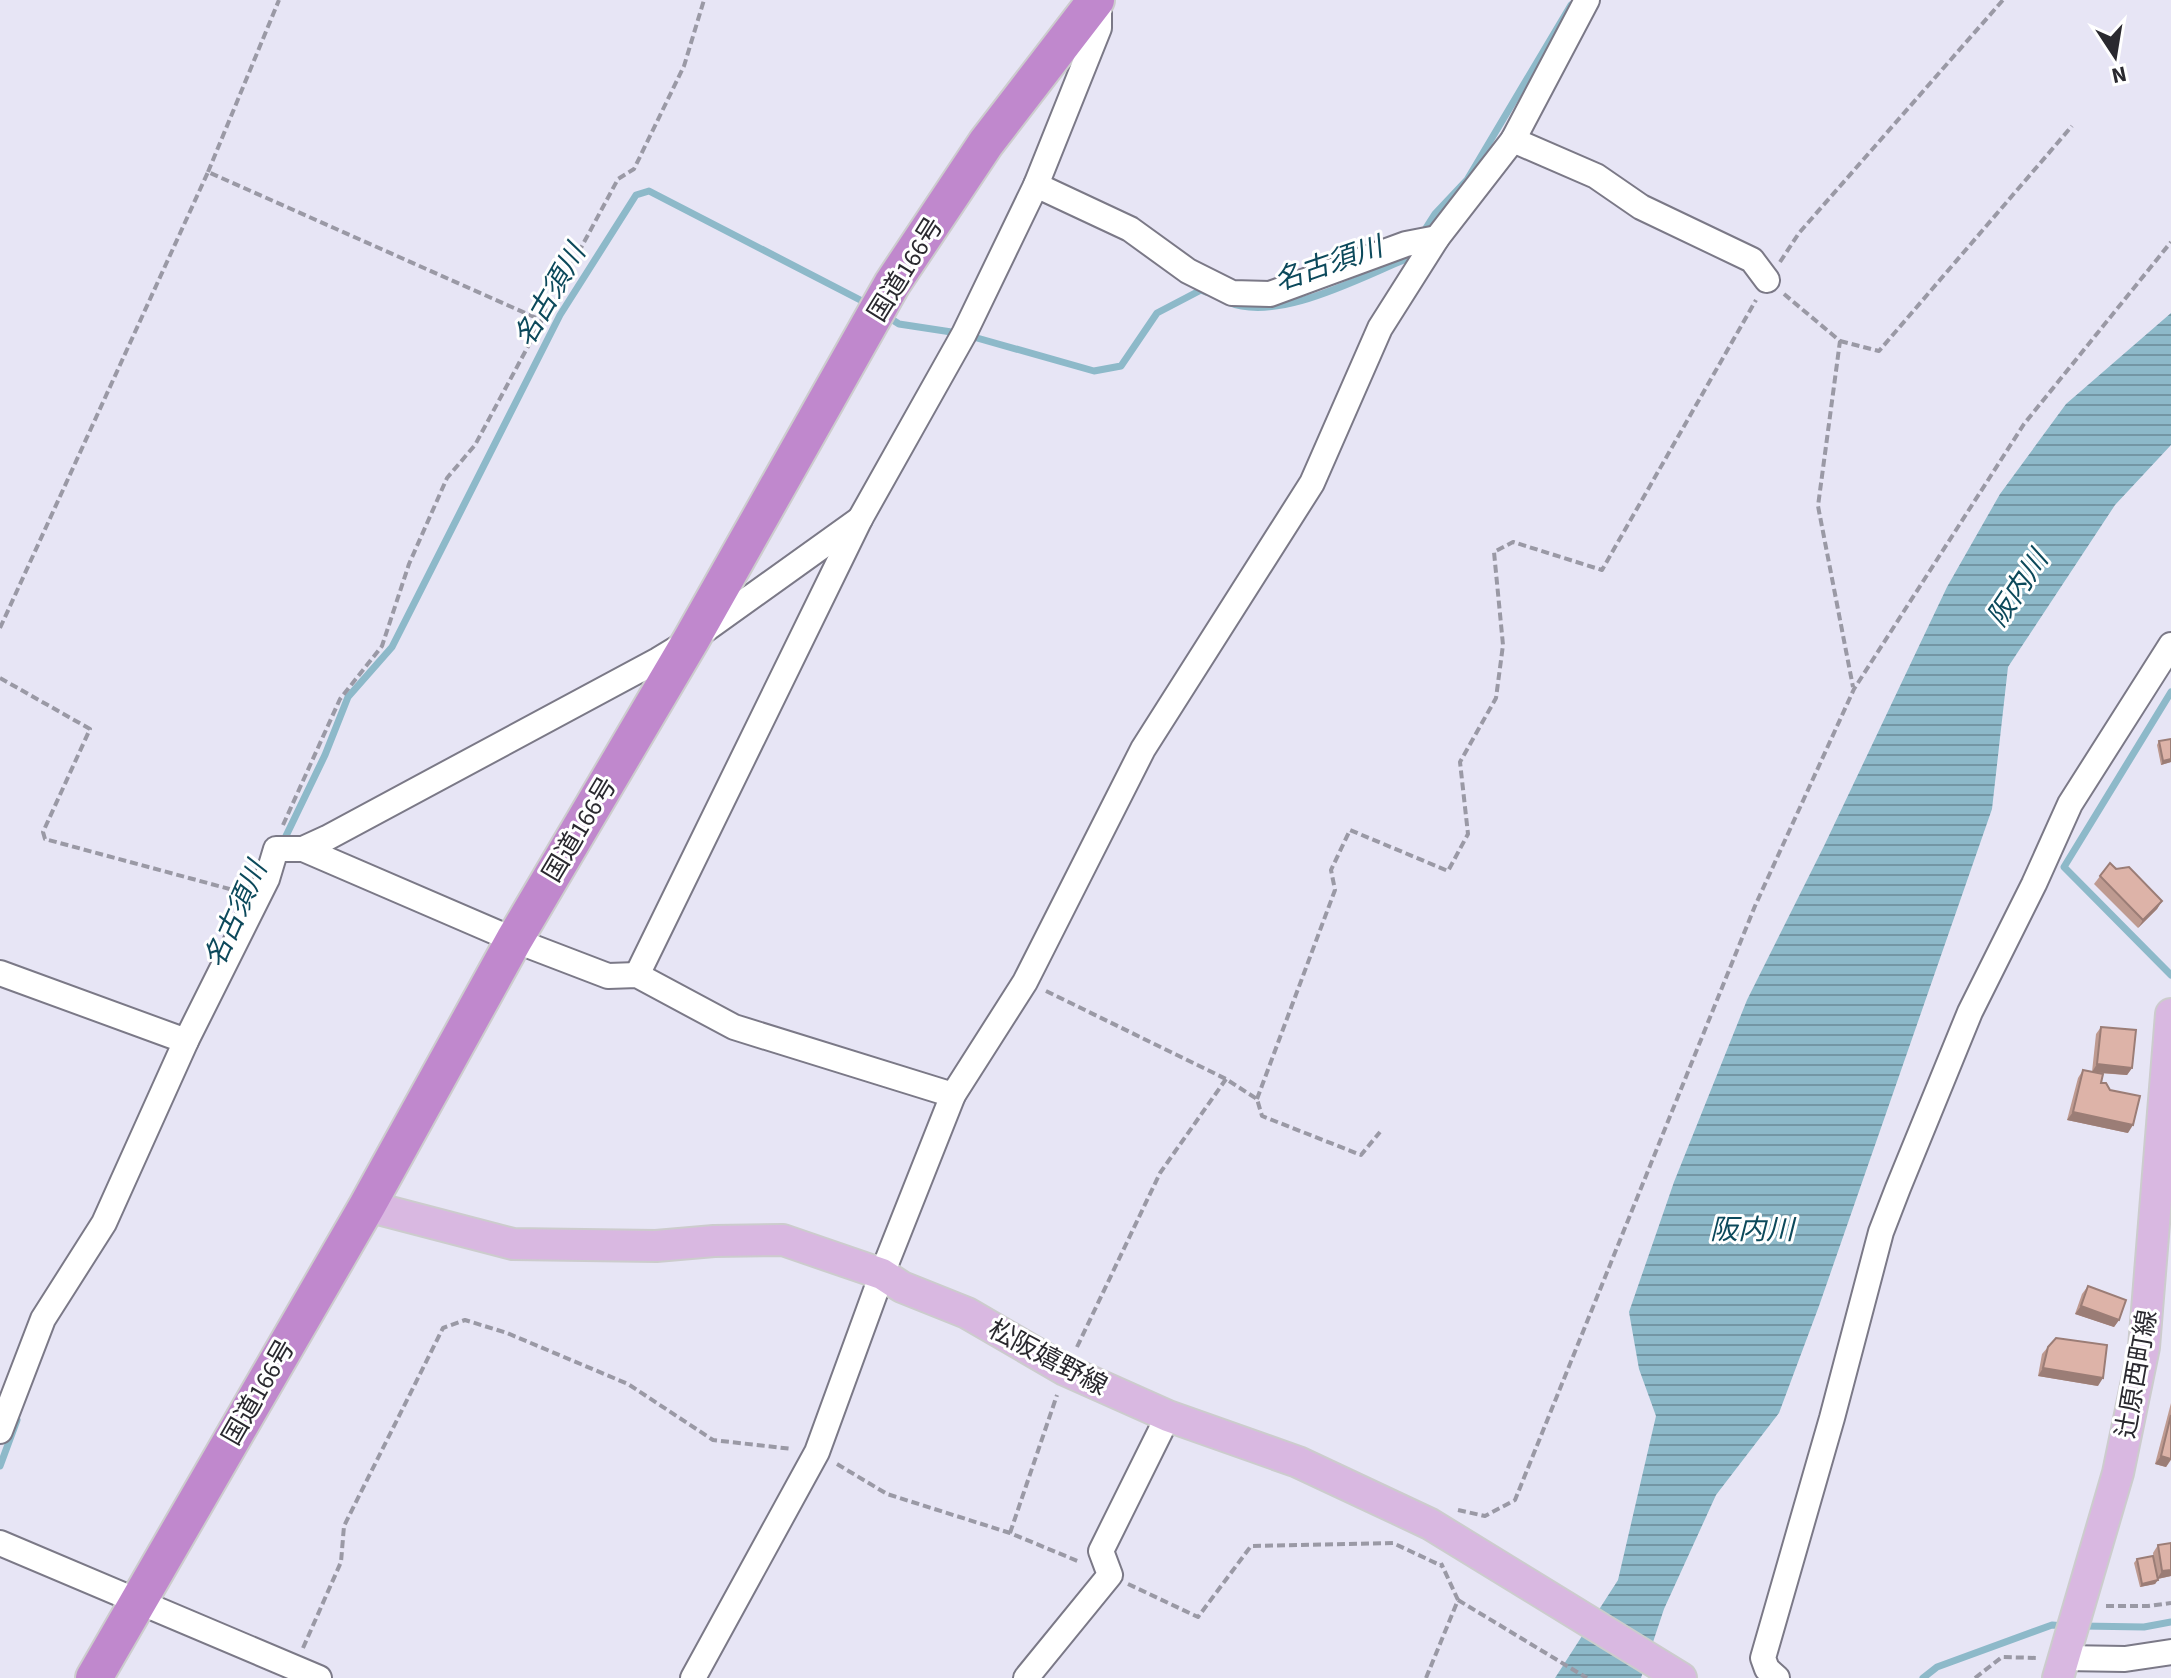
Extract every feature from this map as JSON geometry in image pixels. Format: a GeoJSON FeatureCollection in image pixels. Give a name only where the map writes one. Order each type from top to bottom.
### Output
{"type":"FeatureCollection","features":[{"type":"Feature","properties":{"kind":"highway","name":"国道166号"},"geometry":{"type":"LineString","coordinates":[[94,1678],[367,1206],[514,940],[691,640],[892,284],[986,143],[1097,0]]}},
{"type":"Feature","properties":{"kind":"main road","name":"辻原西町線"},"geometry":{"type":"LineString","coordinates":[[2061,1668],[2118,1473],[2144,1347],[2171,1014]]}},
{"type":"Feature","properties":{"kind":"main road","name":"松阪嬉野線"},"geometry":{"type":"LineString","coordinates":[[367,1206],[513,1244],[656,1246],[783,1240],[882,1274],[902,1287],[967,1313],[1065,1370],[1168,1416],[1298,1462],[1430,1524],[1681,1678]]}},
{"type":"Feature","properties":{"kind":"street"},"geometry":{"type":"LineString","coordinates":[[637,975],[860,519],[964,334],[1036,185],[1099,28],[1097,0]]}},
{"type":"Feature","properties":{"kind":"street"},"geometry":{"type":"LineString","coordinates":[[693,1678],[817,1452],[882,1274],[953,1095],[1025,982],[1143,749],[1312,483],[1380,328],[1436,239],[1513,140],[1587,0]]}},
{"type":"Feature","properties":{"kind":"street"},"geometry":{"type":"LineString","coordinates":[[1513,140],[1596,176],[1641,207],[1752,260],[1767,280]]}},
{"type":"Feature","properties":{"kind":"street"},"geometry":{"type":"LineString","coordinates":[[1036,185],[1130,229],[1188,271],[1232,293],[1270,294],[1406,244],[1436,239]]}},
{"type":"Feature","properties":{"kind":"street"},"geometry":{"type":"LineString","coordinates":[[0,1431],[43,1319],[104,1223],[186,1041],[267,879],[290,849],[691,640],[860,519]]}},
{"type":"Feature","properties":{"kind":"street"},"geometry":{"type":"LineString","coordinates":[[1777,1678],[1767,1669],[1763,1658],[1832,1418],[1881,1232],[1970,1012],[2034,884],[2064,815],[2171,645]]}},
{"type":"Feature","properties":{"kind":"street"},"geometry":{"type":"LineString","coordinates":[[290,849],[608,976],[637,975],[734,1027],[953,1095]]}},
{"type":"Feature","properties":{"kind":"street"},"geometry":{"type":"LineString","coordinates":[[0,973],[186,1041]]}},
{"type":"Feature","properties":{"kind":"street"},"geometry":{"type":"LineString","coordinates":[[1026,1678],[1110,1575],[1101,1551],[1168,1416]]}},
{"type":"Feature","properties":{"kind":"street"},"geometry":{"type":"LineString","coordinates":[[0,1543],[319,1678]]}},
{"type":"Feature","properties":{"kind":"street"},"geometry":{"type":"LineString","coordinates":[[2061,1668],[2171,1652]]}},
{"type":"Feature","properties":{"kind":"path"},"geometry":{"type":"LineString","coordinates":[[0,628],[208,172],[279,0]]}},
{"type":"Feature","properties":{"kind":"path"},"geometry":{"type":"LineString","coordinates":[[290,849],[279,836],[340,699],[382,646],[409,564],[447,478],[475,445],[618,179],[634,169],[684,66],[704,0]]}},
{"type":"Feature","properties":{"kind":"path"},"geometry":{"type":"LineString","coordinates":[[1380,1132],[1361,1155],[1262,1116],[1257,1099],[1335,890],[1331,870],[1350,830],[1448,871],[1468,834],[1460,762],[1496,698],[1503,645],[1494,552],[1513,542],[1602,570],[1767,280],[1799,233],[2003,0]]}},
{"type":"Feature","properties":{"kind":"path"},"geometry":{"type":"LineString","coordinates":[[1767,280],[1840,341],[1879,351],[2072,126]]}},
{"type":"Feature","properties":{"kind":"path"},"geometry":{"type":"LineString","coordinates":[[208,172],[542,320]]}},
{"type":"Feature","properties":{"kind":"path"},"geometry":{"type":"LineString","coordinates":[[1587,1678],[1458,1600],[1442,1566],[1427,1509],[1435,1504],[1485,1516],[1515,1500],[1755,906],[1854,689],[2024,424],[2171,242]]}},
{"type":"Feature","properties":{"kind":"path"},"geometry":{"type":"LineString","coordinates":[[1840,341],[1818,506],[1854,689]]}},
{"type":"Feature","properties":{"kind":"path"},"geometry":{"type":"LineString","coordinates":[[0,678],[90,729],[43,832],[45,839],[258,897]]}},
{"type":"Feature","properties":{"kind":"path"},"geometry":{"type":"LineString","coordinates":[[1025,982],[1226,1079],[1257,1099]]}},
{"type":"Feature","properties":{"kind":"path"},"geometry":{"type":"LineString","coordinates":[[1010,1533],[1065,1370],[1160,1173],[1226,1079]]}},
{"type":"Feature","properties":{"kind":"path"},"geometry":{"type":"LineString","coordinates":[[294,1668],[341,1562],[344,1526],[443,1328],[465,1320],[507,1333],[628,1384],[713,1440],[817,1452],[887,1494],[1010,1533],[1110,1575],[1198,1617],[1251,1546],[1393,1543],[1442,1566]]}},
{"type":"Feature","properties":{"kind":"path"},"geometry":{"type":"LineString","coordinates":[[1426,1678],[1458,1600]]}},
{"type":"Feature","properties":{"kind":"path"},"geometry":{"type":"LineString","coordinates":[[2079,1606],[2171,1603]]}},
{"type":"Feature","properties":{"kind":"path"},"geometry":{"type":"LineString","coordinates":[[1975,1678],[2002,1657],[2061,1668]]}},
{"type":"Feature","properties":{"kind":"water","name":"阪内川"},"geometry":{"type":"Polygon","coordinates":[[[2171,313],[2171,445],[2115,505],[2008,667],[1992,809],[1779,1413],[1716,1495],[1664,1609],[1641,1678],[1555,1678],[1618,1580],[1656,1416],[1639,1369],[1629,1312],[1674,1182],[1747,1000],[1947,587],[2000,494],[2066,404],[2171,313]]]}},
{"type":"Feature","properties":{"kind":"building"},"geometry":{"type":"Polygon","coordinates":[[[2171,739],[2171,759],[2163,761],[2159,741],[2171,739]]]}},
{"type":"Feature","properties":{"kind":"building"},"geometry":{"type":"Polygon","coordinates":[[[2110,863],[2116,869],[2129,867],[2162,901],[2143,920],[2100,876],[2110,863]]]}},
{"type":"Feature","properties":{"kind":"building"},"geometry":{"type":"Polygon","coordinates":[[[2101,1027],[2136,1030],[2132,1068],[2097,1064],[2101,1027]]]}},
{"type":"Feature","properties":{"kind":"building"},"geometry":{"type":"Polygon","coordinates":[[[2083,1070],[2103,1074],[2101,1083],[2106,1083],[2110,1090],[2140,1096],[2133,1125],[2073,1112],[2083,1070]]]}},
{"type":"Feature","properties":{"kind":"building"},"geometry":{"type":"Polygon","coordinates":[[[2088,1286],[2126,1300],[2119,1320],[2081,1306],[2088,1286]]]}},
{"type":"Feature","properties":{"kind":"building"},"geometry":{"type":"Polygon","coordinates":[[[2056,1338],[2107,1345],[2103,1378],[2043,1368],[2048,1347],[2056,1338]]]}},
{"type":"Feature","properties":{"kind":"building"},"geometry":{"type":"Polygon","coordinates":[[[2171,1415],[2171,1459],[2161,1456],[2171,1415]]]}},
{"type":"Feature","properties":{"kind":"building"},"geometry":{"type":"Polygon","coordinates":[[[2171,1543],[2171,1570],[2162,1571],[2158,1545],[2171,1543]]]}},
{"type":"Feature","properties":{"kind":"building"},"geometry":{"type":"Polygon","coordinates":[[[2153,1556],[2158,1580],[2142,1584],[2137,1559],[2153,1556]]]}},
{"type":"Feature","properties":{"kind":"waterway","name":"名古須川"},"geometry":{"type":"LineString","coordinates":[[1421,236],[1435,214],[1467,180],[1571,5]]}},
{"type":"Feature","properties":{"kind":"waterway","name":"名古須川"},"geometry":{"type":"LineString","coordinates":[[284,845],[348,697],[392,647],[560,315],[636,195],[649,191],[868,304]]}},
{"type":"Feature","properties":{"kind":"waterway","name":"名古須川"},"geometry":{"type":"LineString","coordinates":[[1228,302],[1248,307],[1270,307],[1318,296],[1406,259],[1412,249]]}},
{"type":"Feature","properties":{"kind":"waterway","name":"名古須川"},"geometry":{"type":"LineString","coordinates":[[970,336],[1094,371],[1121,366],[1157,313],[1201,290],[1206,292]]}},
{"type":"Feature","properties":{"kind":"waterway","name":"名古須川"},"geometry":{"type":"LineString","coordinates":[[885,315],[899,324],[958,333]]}},
{"type":"Feature","properties":{"kind":"waterway"},"geometry":{"type":"LineString","coordinates":[[2171,692],[2064,867],[2171,975]]}},
{"type":"Feature","properties":{"kind":"waterway","name":"名古須川"},"geometry":{"type":"LineString","coordinates":[[0,1466],[17,1420]]}},
{"type":"Feature","properties":{"kind":"waterway"},"geometry":{"type":"LineString","coordinates":[[2082,1626],[2144,1627],[2171,1622]]}},
{"type":"Feature","properties":{"kind":"waterway"},"geometry":{"type":"LineString","coordinates":[[1923,1678],[1937,1667],[2052,1625],[2065,1626]]}}]}
